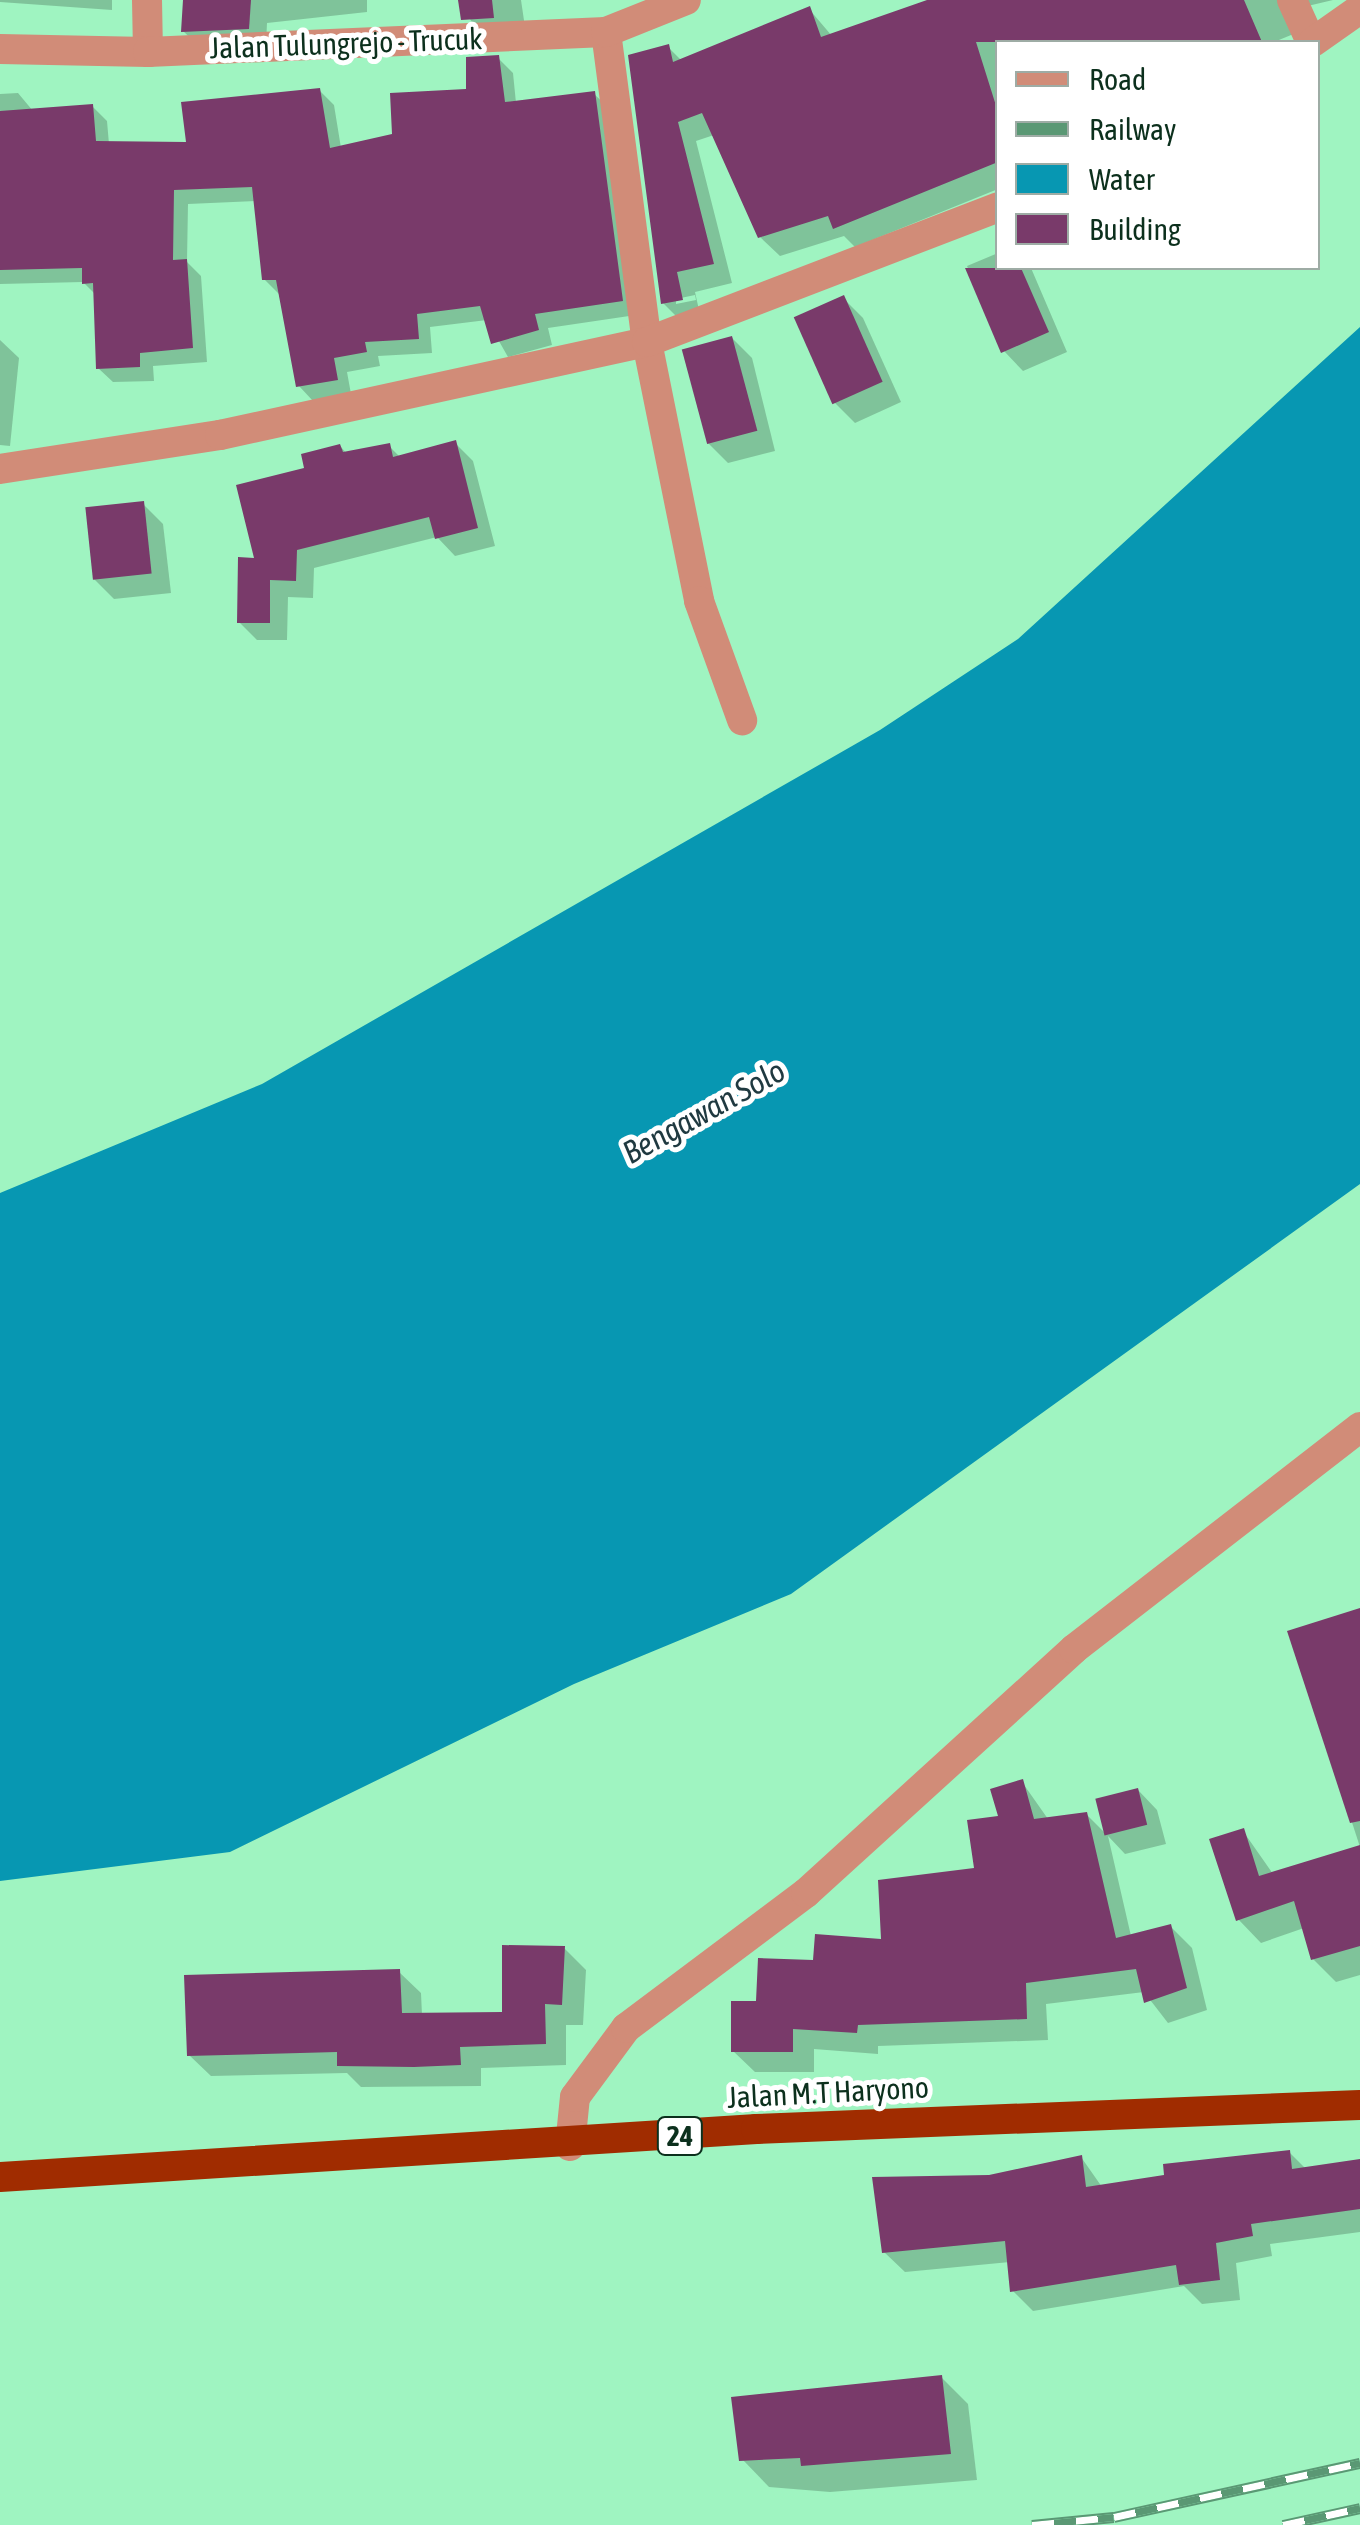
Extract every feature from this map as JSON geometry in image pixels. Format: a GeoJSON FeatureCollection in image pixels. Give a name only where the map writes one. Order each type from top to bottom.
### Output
{"type":"FeatureCollection","features":[{"type":"Feature","properties":{"kind":"highway","name":"Jalan M.T Haryono"},"geometry":{"type":"LineString","coordinates":[[0,2177],[570,2146],[756,2129],[1360,2105]]}},
{"type":"Feature","properties":{"kind":"street"},"geometry":{"type":"LineString","coordinates":[[147,0],[148,52]]}},
{"type":"Feature","properties":{"kind":"street","name":"Jalan Tulungrejo - Trucuk"},"geometry":{"type":"LineString","coordinates":[[0,48],[148,52],[606,32],[686,0]]}},
{"type":"Feature","properties":{"kind":"street"},"geometry":{"type":"LineString","coordinates":[[1292,0],[1311,40]]}},
{"type":"Feature","properties":{"kind":"street"},"geometry":{"type":"LineString","coordinates":[[1315,40],[1360,9]]}},
{"type":"Feature","properties":{"kind":"street"},"geometry":{"type":"LineString","coordinates":[[606,32],[646,342],[700,601],[742,720]]}},
{"type":"Feature","properties":{"kind":"street"},"geometry":{"type":"LineString","coordinates":[[0,469],[220,435],[646,342],[995,208]]}},
{"type":"Feature","properties":{"kind":"street"},"geometry":{"type":"LineString","coordinates":[[570,2146],[575,2097],[626,2028],[806,1893],[1074,1648],[1360,1427]]}},
{"type":"Feature","properties":{"kind":"water","name":"Bengawan Solo"},"geometry":{"type":"Polygon","coordinates":[[[1360,327],[1360,1184],[791,1594],[574,1684],[230,1852],[0,1881],[0,1193],[262,1084],[880,730],[1018,639],[1360,327]]]}},
{"type":"Feature","properties":{"kind":"building"},"geometry":{"type":"Polygon","coordinates":[[[183,0],[251,0],[249,29],[181,32],[183,0]]]}},
{"type":"Feature","properties":{"kind":"building"},"geometry":{"type":"Polygon","coordinates":[[[458,0],[492,0],[494,18],[461,20],[458,0]]]}},
{"type":"Feature","properties":{"kind":"building"},"geometry":{"type":"Polygon","coordinates":[[[927,0],[1244,0],[1261,40],[976,42],[995,102],[995,163],[833,229],[828,216],[758,238],[702,113],[678,122],[714,264],[677,272],[683,300],[661,304],[628,55],[669,44],[673,62],[810,6],[821,37],[927,0]]]}},
{"type":"Feature","properties":{"kind":"building"},"geometry":{"type":"Polygon","coordinates":[[[499,55],[505,102],[595,91],[623,301],[535,314],[539,330],[491,344],[480,306],[417,314],[419,339],[365,342],[367,352],[334,358],[338,380],[296,387],[276,280],[262,280],[252,187],[174,190],[173,260],[187,259],[193,348],[140,353],[140,367],[96,369],[93,283],[82,284],[82,268],[0,270],[0,111],[93,104],[96,141],[186,142],[181,102],[320,88],[330,148],[392,134],[390,93],[466,89],[466,57],[499,55]]]}},
{"type":"Feature","properties":{"kind":"building"},"geometry":{"type":"Polygon","coordinates":[[[965,268],[1022,270],[1049,332],[1001,353],[965,268]]]}},
{"type":"Feature","properties":{"kind":"building"},"geometry":{"type":"Polygon","coordinates":[[[844,295],[883,382],[832,404],[794,317],[844,295]]]}},
{"type":"Feature","properties":{"kind":"building"},"geometry":{"type":"Polygon","coordinates":[[[732,336],[757,431],[707,444],[682,349],[732,336]]]}},
{"type":"Feature","properties":{"kind":"building"},"geometry":{"type":"Polygon","coordinates":[[[456,440],[478,528],[435,539],[429,517],[297,550],[296,581],[270,580],[270,623],[237,623],[238,557],[254,558],[236,485],[304,468],[301,454],[340,444],[343,452],[390,443],[393,457],[456,440]]]}},
{"type":"Feature","properties":{"kind":"building"},"geometry":{"type":"Polygon","coordinates":[[[144,501],[152,574],[93,580],[85,507],[144,501]]]}},
{"type":"Feature","properties":{"kind":"building"},"geometry":{"type":"Polygon","coordinates":[[[1360,1608],[1360,1821],[1350,1823],[1287,1631],[1360,1608]]]}},
{"type":"Feature","properties":{"kind":"building"},"geometry":{"type":"Polygon","coordinates":[[[1023,1779],[1034,1819],[1087,1812],[1116,1938],[1171,1924],[1187,1988],[1144,2003],[1136,1969],[1026,1983],[1027,2019],[858,2025],[857,2033],[793,2029],[793,2052],[731,2052],[731,2001],[756,2001],[758,1958],[813,1960],[815,1934],[881,1939],[878,1880],[974,1868],[967,1820],[998,1816],[990,1789],[1023,1779]]]}},
{"type":"Feature","properties":{"kind":"building"},"geometry":{"type":"Polygon","coordinates":[[[1138,1788],[1147,1825],[1105,1836],[1095,1799],[1138,1788]]]}},
{"type":"Feature","properties":{"kind":"building"},"geometry":{"type":"Polygon","coordinates":[[[1244,1828],[1259,1876],[1360,1845],[1360,1946],[1311,1960],[1294,1901],[1236,1921],[1209,1839],[1244,1828]]]}},
{"type":"Feature","properties":{"kind":"building"},"geometry":{"type":"Polygon","coordinates":[[[502,1945],[565,1946],[562,2005],[545,2004],[546,2044],[460,2047],[461,2065],[414,2067],[337,2066],[337,2052],[187,2056],[184,1975],[400,1969],[402,2013],[502,2012],[502,1945]]]}},
{"type":"Feature","properties":{"kind":"building"},"geometry":{"type":"Polygon","coordinates":[[[1290,2150],[1292,2169],[1360,2159],[1360,2209],[1251,2224],[1253,2236],[1216,2243],[1220,2280],[1179,2285],[1176,2265],[1010,2292],[1005,2241],[882,2253],[872,2177],[989,2175],[1082,2155],[1086,2187],[1164,2175],[1163,2164],[1290,2150]]]}},
{"type":"Feature","properties":{"kind":"building"},"geometry":{"type":"Polygon","coordinates":[[[942,2375],[951,2454],[801,2466],[800,2458],[739,2461],[731,2397],[942,2375]]]}},
{"type":"Feature","properties":{"kind":"railway"},"geometry":{"type":"LineString","coordinates":[[1032,2525],[1114,2517],[1360,2463]]}},
{"type":"Feature","properties":{"kind":"railway"},"geometry":{"type":"LineString","coordinates":[[1283,2525],[1360,2508]]}}]}
